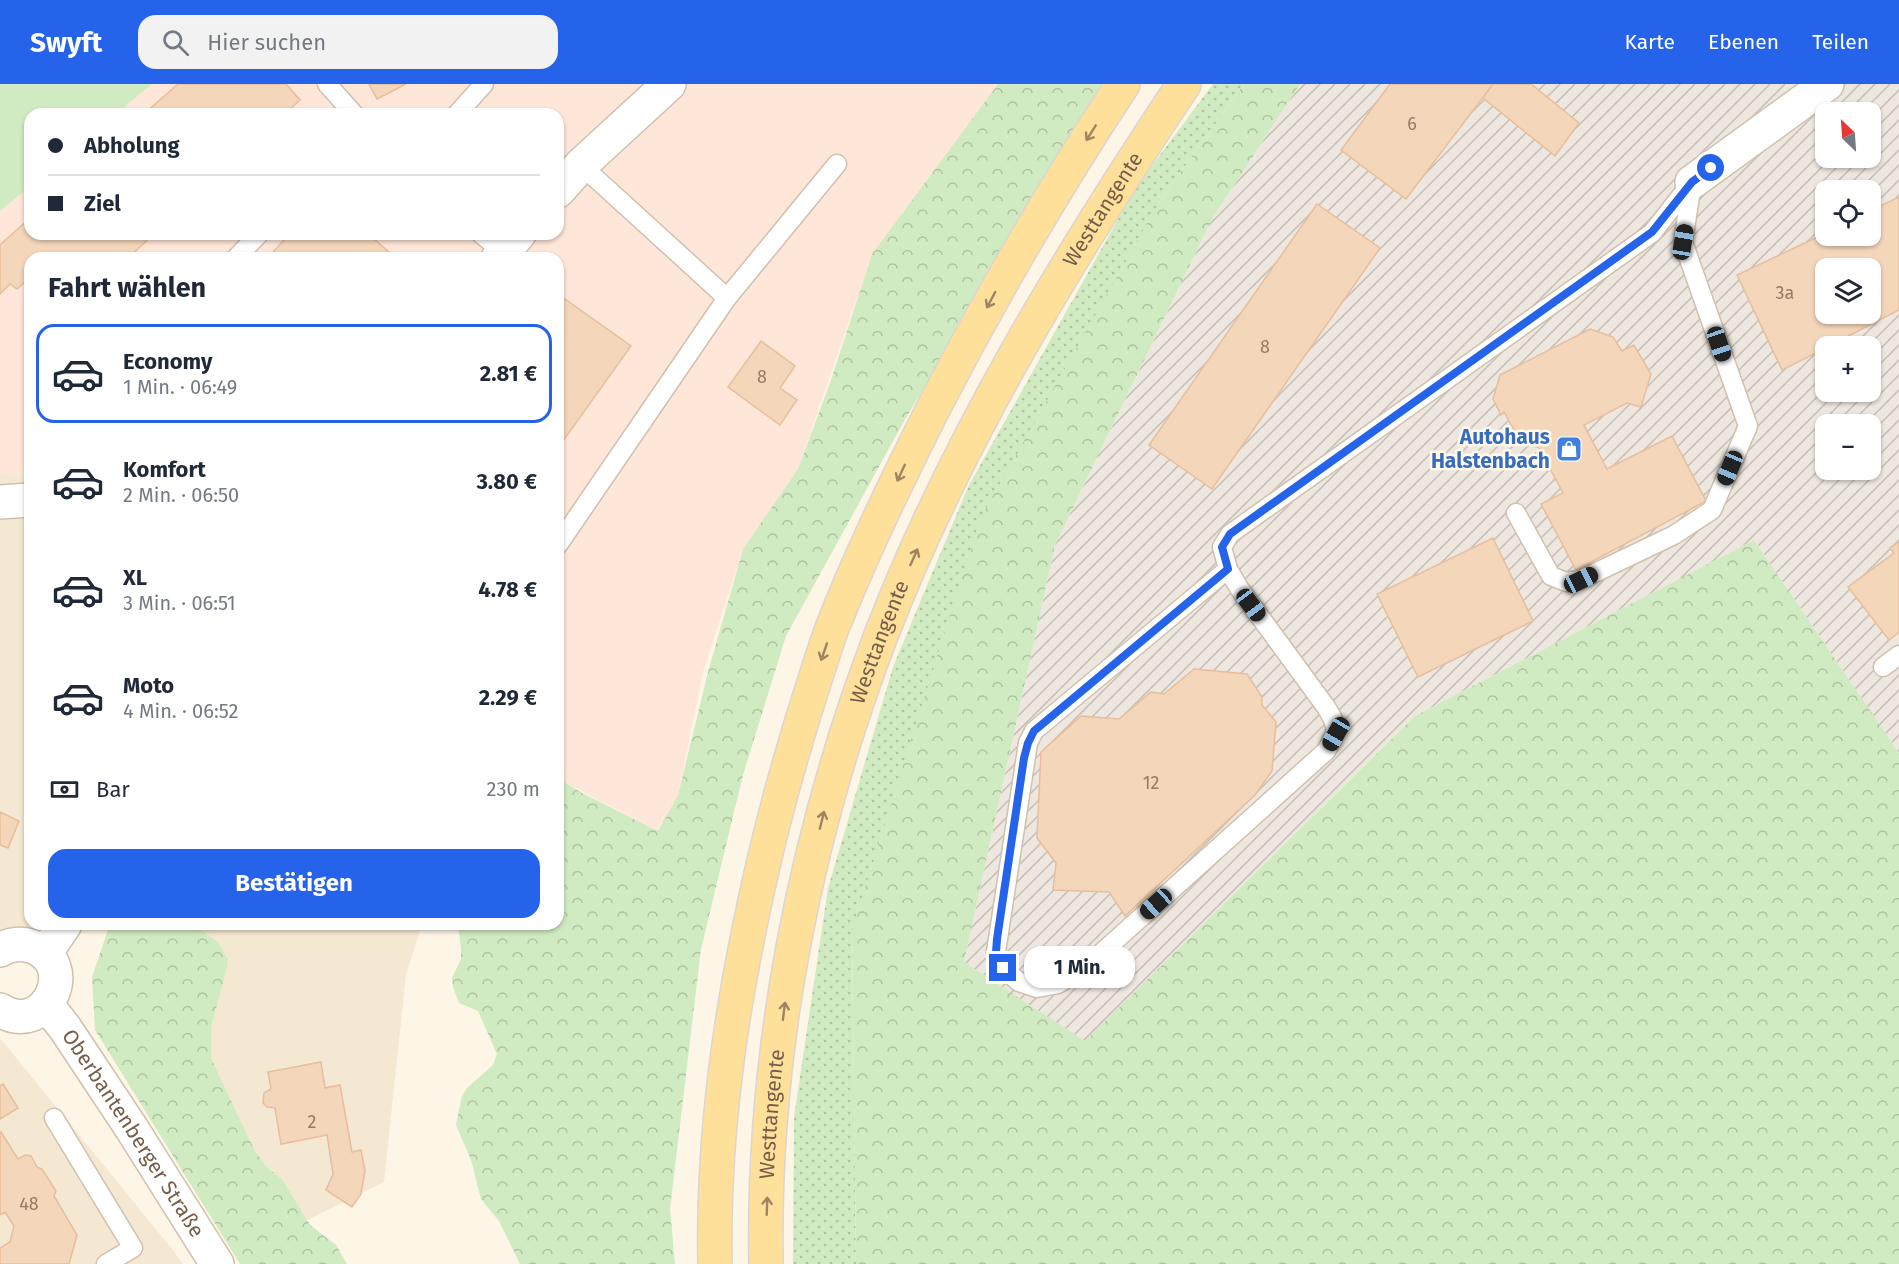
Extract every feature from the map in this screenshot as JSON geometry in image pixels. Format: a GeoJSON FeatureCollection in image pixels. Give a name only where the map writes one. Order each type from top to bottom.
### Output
{"type":"FeatureCollection","features":[{"type":"Feature","properties":{"kind":"main road"},"geometry":{"type":"LineString","coordinates":[[564,184],[581,165],[669,84]]}},
{"type":"Feature","properties":{"kind":"main road"},"geometry":{"type":"LineString","coordinates":[[715,1264],[718,1154],[724,1075],[740,973],[780,793],[806,705],[836,618],[913,449],[999,285],[1046,205],[1123,84]]}},
{"type":"Feature","properties":{"kind":"main road","name":"Westtangente"},"geometry":{"type":"LineString","coordinates":[[766,1264],[768,1159],[775,1075],[787,985],[803,897],[824,809],[850,723],[915,555],[995,393],[1087,234],[1184,84]]}},
{"type":"Feature","properties":{"kind":"main road"},"geometry":{"type":"LineString","coordinates":[[1692,182],[1827,84]]}},
{"type":"Feature","properties":{"kind":"main road"},"geometry":{"type":"LineString","coordinates":[[0,502],[24,500]]}},
{"type":"Feature","properties":{"kind":"main road"},"geometry":{"type":"LineString","coordinates":[[45,954],[61,930]]}},
{"type":"Feature","properties":{"kind":"main road"},"geometry":{"type":"LineString","coordinates":[[0,950],[13,944],[24,944],[45,954],[52,963],[56,985],[53,995],[38,1012],[17,1017],[0,1010]]}},
{"type":"Feature","properties":{"kind":"main road","name":"Oberbantenberger Straße"},"geometry":{"type":"LineString","coordinates":[[46,1004],[69,1034],[132,1129],[217,1264]]}},
{"type":"Feature","properties":{"kind":"lane"},"geometry":{"type":"LineString","coordinates":[[327,84],[349,108]]}},
{"type":"Feature","properties":{"kind":"lane"},"geometry":{"type":"LineString","coordinates":[[462,108],[484,84]]}},
{"type":"Feature","properties":{"kind":"lane"},"geometry":{"type":"LineString","coordinates":[[581,165],[727,298]]}},
{"type":"Feature","properties":{"kind":"lane"},"geometry":{"type":"LineString","coordinates":[[564,536],[727,298],[837,165]]}},
{"type":"Feature","properties":{"kind":"lane"},"geometry":{"type":"LineString","coordinates":[[1516,513],[1551,576],[1566,582],[1581,580],[1674,535],[1712,510],[1748,426],[1683,242],[1692,182]]}},
{"type":"Feature","properties":{"kind":"lane"},"geometry":{"type":"LineString","coordinates":[[1228,569],[1034,731],[1028,743],[996,952],[1003,968],[1019,982],[1037,988],[1058,984],[1088,965],[1326,751],[1336,734],[1336,722],[1239,588],[1228,569],[1222,547],[1230,534],[1652,232],[1692,182]]}},
{"type":"Feature","properties":{"kind":"lane"},"geometry":{"type":"LineString","coordinates":[[242,252],[253,240]]}},
{"type":"Feature","properties":{"kind":"lane"},"geometry":{"type":"LineString","coordinates":[[1883,667],[1899,655]]}},
{"type":"Feature","properties":{"kind":"lane"},"geometry":{"type":"LineString","coordinates":[[54,1118],[133,1248],[106,1264]]}},
{"type":"Feature","properties":{"kind":"shaded area"},"geometry":{"type":"Polygon","coordinates":[[[152,84],[998,84],[872,254],[798,469],[743,549],[703,672],[678,795],[658,831],[564,782],[564,252],[24,252],[24,476],[0,474],[0,211],[24,191],[24,240],[564,240],[564,108],[123,108],[152,84]]]}},
{"type":"Feature","properties":{"kind":"shaded area"},"geometry":{"type":"Polygon","coordinates":[[[1300,84],[1899,84],[1899,753],[1754,540],[1415,716],[1085,1042],[964,962],[1055,545],[1212,219],[1300,84]]]}},
{"type":"Feature","properties":{"kind":"shaded area"},"geometry":{"type":"Polygon","coordinates":[[[0,434],[24,465],[25,930],[0,951],[0,434]]]}},
{"type":"Feature","properties":{"kind":"shaded area"},"geometry":{"type":"Polygon","coordinates":[[[201,930],[420,930],[406,975],[384,1182],[307,1220],[283,1180],[267,1167],[255,1151],[211,1058],[211,1028],[228,959],[217,941],[201,930]]]}},
{"type":"Feature","properties":{"kind":"shaded area"},"geometry":{"type":"Polygon","coordinates":[[[0,1038],[172,1249],[183,1264],[0,1264],[0,1038]]]}},
{"type":"Feature","properties":{"kind":"green space"},"geometry":{"type":"Polygon","coordinates":[[[0,84],[152,84],[123,108],[24,108],[24,191],[0,211],[0,84]]]}},
{"type":"Feature","properties":{"kind":"green space"},"geometry":{"type":"Polygon","coordinates":[[[998,84],[1109,84],[1081,124],[903,423],[786,636],[743,775],[701,949],[670,1209],[675,1264],[520,1264],[499,1221],[481,1199],[471,1160],[456,1125],[462,1096],[467,1088],[493,1065],[497,1054],[478,1011],[459,1003],[453,987],[452,978],[461,959],[459,930],[564,930],[564,782],[658,831],[678,795],[708,672],[743,549],[798,469],[831,380],[872,254],[998,84]]]}},
{"type":"Feature","properties":{"kind":"green space"},"geometry":{"type":"Polygon","coordinates":[[[1213,84],[1244,84],[1159,202],[852,929],[856,1264],[793,1264],[794,1117],[828,888],[893,667],[968,487],[1136,187],[1213,84]]]}},
{"type":"Feature","properties":{"kind":"green space"},"geometry":{"type":"Polygon","coordinates":[[[1244,84],[1300,84],[1212,219],[1055,545],[964,962],[1085,1041],[1415,716],[1754,540],[1899,753],[1899,1264],[856,1264],[852,929],[980,519],[1159,202],[1244,84]]]}},
{"type":"Feature","properties":{"kind":"green space"},"geometry":{"type":"Polygon","coordinates":[[[108,930],[201,930],[217,941],[228,959],[211,1028],[211,1058],[255,1151],[267,1167],[283,1180],[310,1225],[336,1245],[347,1264],[240,1264],[95,1030],[92,977],[108,930]]]}},
{"type":"Feature","properties":{"kind":"building"},"geometry":{"type":"Polygon","coordinates":[[[178,84],[286,84],[300,100],[291,108],[151,108],[178,84]]]}},
{"type":"Feature","properties":{"kind":"building"},"geometry":{"type":"Polygon","coordinates":[[[369,84],[406,84],[377,99],[369,84]]]}},
{"type":"Feature","properties":{"kind":"building"},"geometry":{"type":"Polygon","coordinates":[[[1390,84],[1493,84],[1406,199],[1341,150],[1390,84]]]}},
{"type":"Feature","properties":{"kind":"building"},"geometry":{"type":"Polygon","coordinates":[[[1493,84],[1531,84],[1579,123],[1555,156],[1483,98],[1493,84]]]}},
{"type":"Feature","properties":{"kind":"building"},"geometry":{"type":"Polygon","coordinates":[[[1899,197],[1899,310],[1881,319],[1881,258],[1815,258],[1815,324],[1872,324],[1848,336],[1815,336],[1815,354],[1782,370],[1737,275],[1815,238],[1815,246],[1881,246],[1881,206],[1899,197]]]}},
{"type":"Feature","properties":{"kind":"building"},"geometry":{"type":"Polygon","coordinates":[[[1317,204],[1380,248],[1212,489],[1149,445],[1317,204]]]}},
{"type":"Feature","properties":{"kind":"building"},"geometry":{"type":"Polygon","coordinates":[[[24,223],[24,240],[148,240],[134,252],[24,252],[24,283],[17,289],[10,284],[0,294],[0,245],[24,223]]]}},
{"type":"Feature","properties":{"kind":"building"},"geometry":{"type":"Polygon","coordinates":[[[284,240],[375,240],[389,252],[273,252],[284,240]]]}},
{"type":"Feature","properties":{"kind":"building"},"geometry":{"type":"Polygon","coordinates":[[[564,298],[631,346],[564,440],[564,298]]]}},
{"type":"Feature","properties":{"kind":"building"},"geometry":{"type":"Polygon","coordinates":[[[1590,329],[1613,337],[1622,351],[1634,345],[1651,374],[1641,407],[1627,403],[1584,425],[1607,469],[1672,436],[1706,501],[1576,570],[1541,504],[1563,493],[1539,448],[1519,439],[1504,412],[1501,415],[1493,399],[1500,375],[1590,329]]]}},
{"type":"Feature","properties":{"kind":"building"},"geometry":{"type":"Polygon","coordinates":[[[761,341],[795,366],[780,388],[797,400],[780,425],[728,387],[761,341]]]}},
{"type":"Feature","properties":{"kind":"building"},"geometry":{"type":"Polygon","coordinates":[[[1493,538],[1533,621],[1418,677],[1377,594],[1493,538]]]}},
{"type":"Feature","properties":{"kind":"building"},"geometry":{"type":"Polygon","coordinates":[[[1899,542],[1899,632],[1889,640],[1848,587],[1894,553],[1890,548],[1899,542]]]}},
{"type":"Feature","properties":{"kind":"building"},"geometry":{"type":"Polygon","coordinates":[[[1194,669],[1247,674],[1262,697],[1262,705],[1276,722],[1272,771],[1255,795],[1125,916],[1109,892],[1053,890],[1056,863],[1037,838],[1041,752],[1081,716],[1119,719],[1151,692],[1164,694],[1194,669]]]}},
{"type":"Feature","properties":{"kind":"building"},"geometry":{"type":"Polygon","coordinates":[[[0,812],[19,821],[8,848],[0,845],[0,812]]]}},
{"type":"Feature","properties":{"kind":"building"},"geometry":{"type":"Polygon","coordinates":[[[321,1062],[325,1088],[340,1085],[352,1152],[361,1150],[365,1171],[361,1194],[352,1207],[326,1190],[333,1174],[327,1135],[281,1144],[275,1108],[267,1107],[263,1103],[264,1093],[271,1089],[268,1072],[321,1062]]]}},
{"type":"Feature","properties":{"kind":"building"},"geometry":{"type":"Polygon","coordinates":[[[3,1084],[18,1108],[0,1119],[0,1086],[3,1084]]]}},
{"type":"Feature","properties":{"kind":"building"},"geometry":{"type":"Polygon","coordinates":[[[1,1132],[18,1159],[25,1155],[31,1156],[56,1191],[54,1196],[77,1235],[69,1264],[0,1264],[0,1248],[10,1242],[14,1226],[5,1212],[0,1215],[1,1132]]]}},
{"type":"Feature","properties":{"kind":"place","name":"Autohaus Halstenbach"},"geometry":{"type":"Point","coordinates":[1569,449]}},
{"type":"Feature","properties":{"kind":"route"},"geometry":{"type":"LineString","coordinates":[[1003,968],[996,952],[997,939],[1024,758],[1034,731],[1228,569],[1222,547],[1230,534],[1652,232],[1692,182],[1711,168]]}}]}
